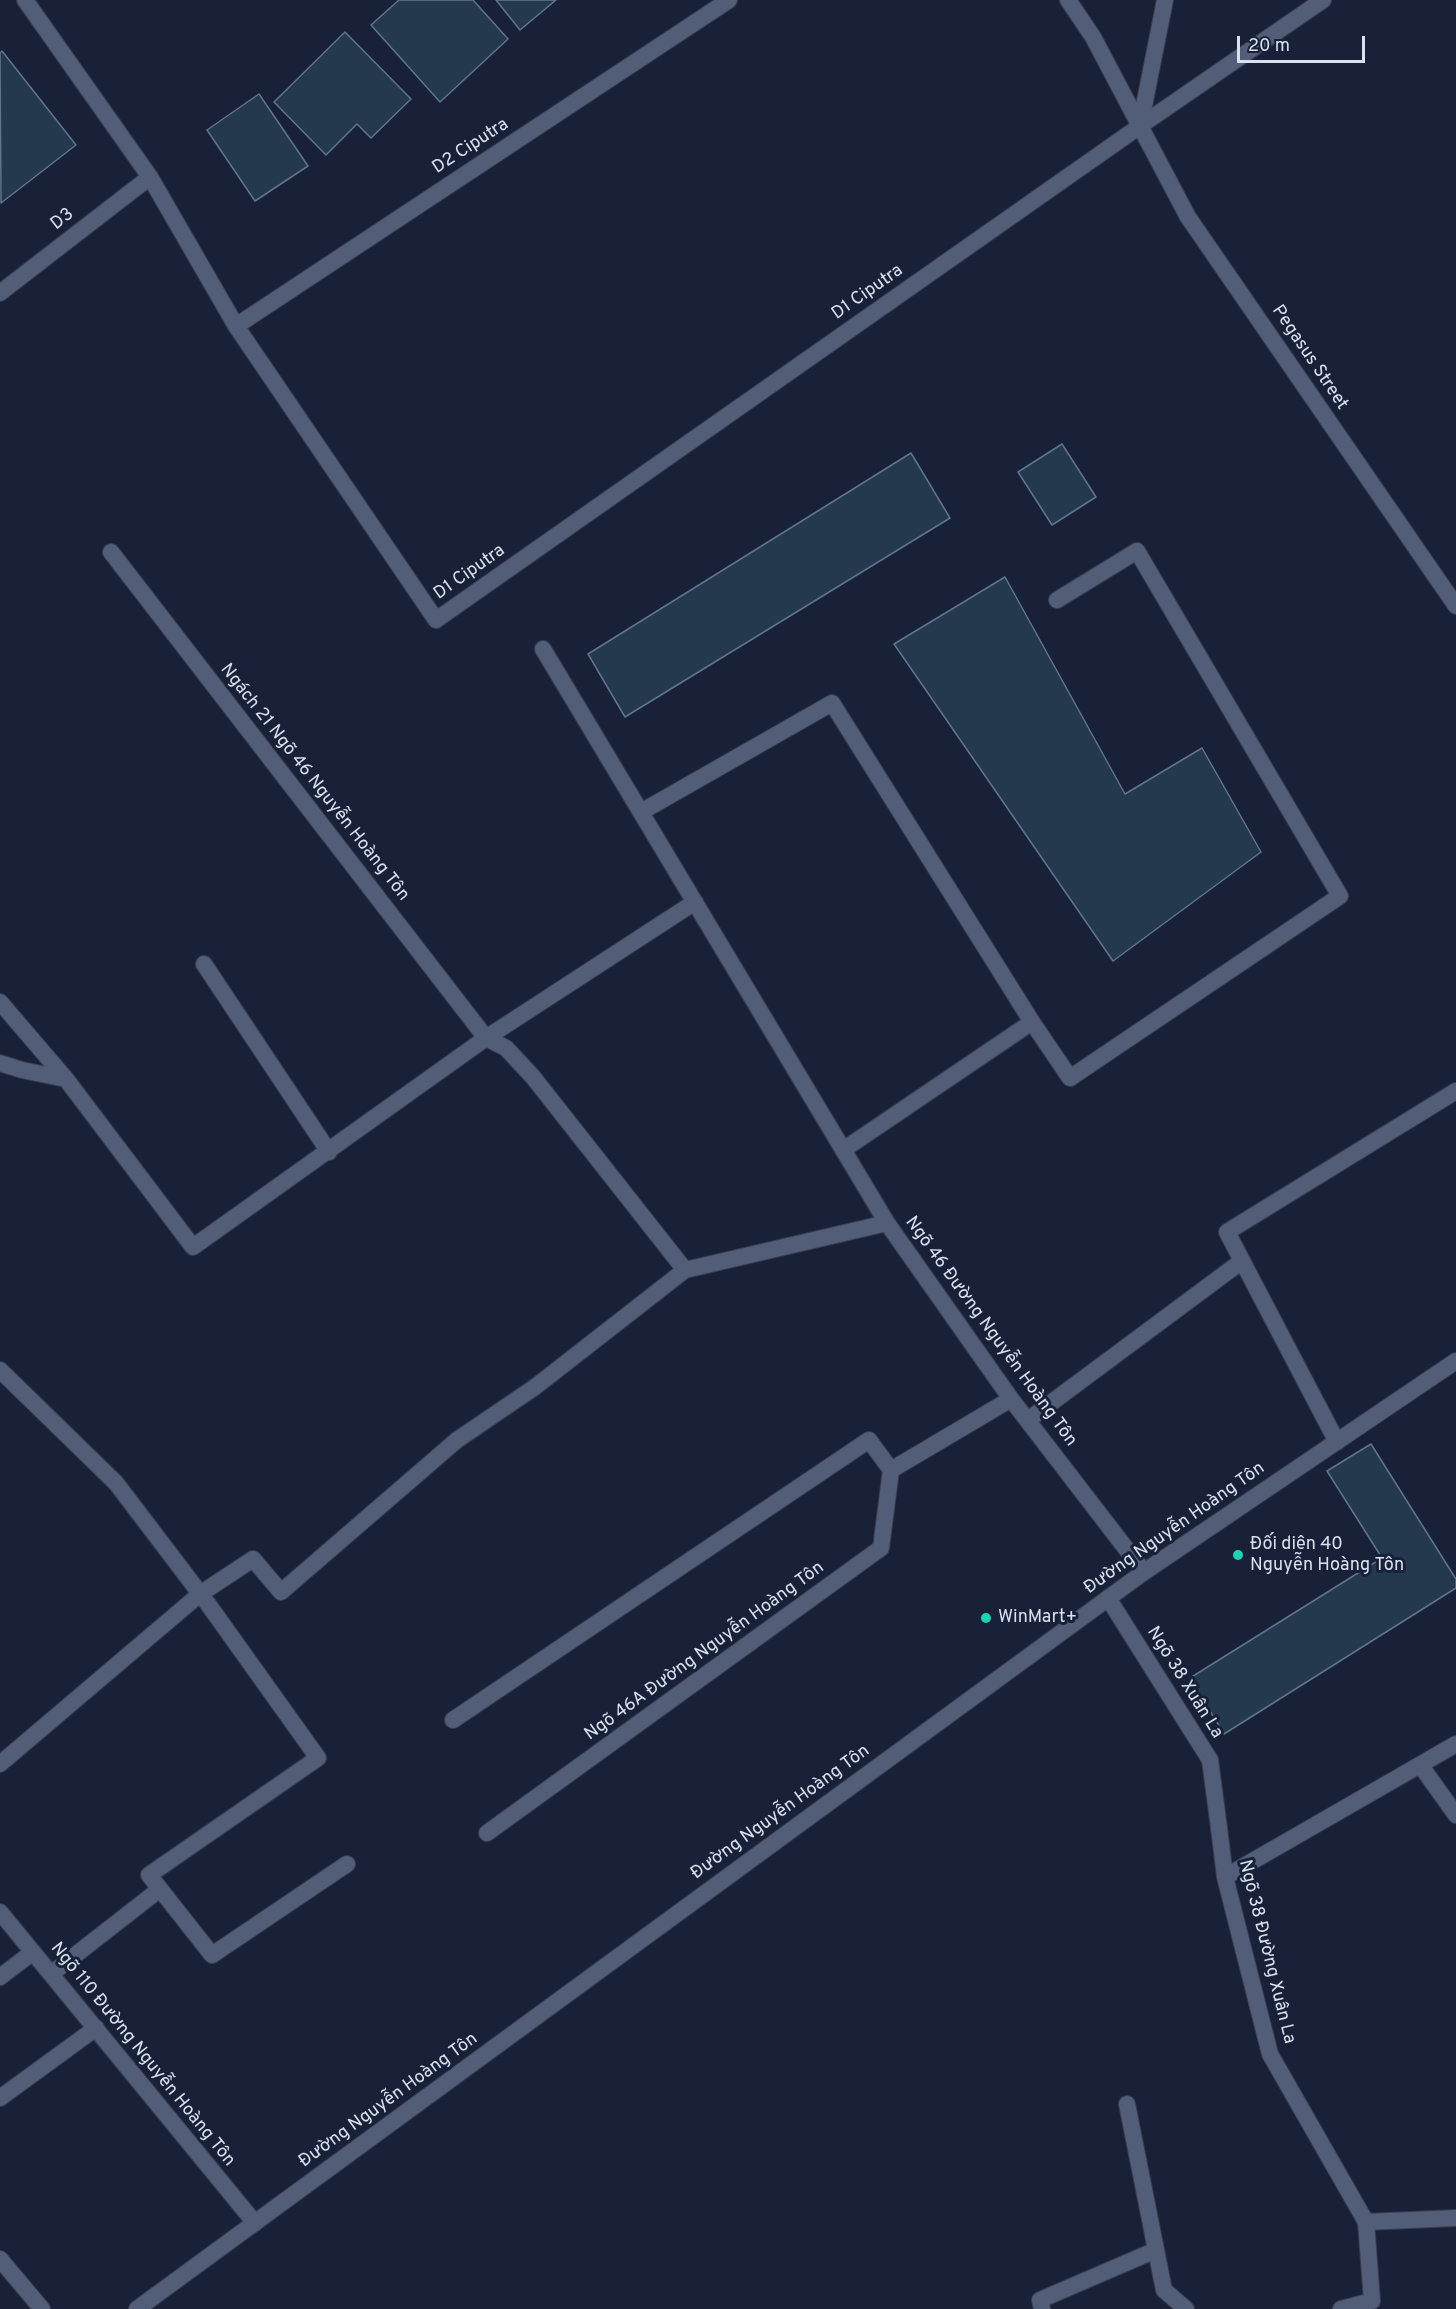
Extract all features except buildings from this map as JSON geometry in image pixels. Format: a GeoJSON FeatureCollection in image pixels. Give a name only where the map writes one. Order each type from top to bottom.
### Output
{"type":"FeatureCollection","features":[{"type":"Feature","properties":{"kind":"street"},"geometry":{"type":"LineString","coordinates":[[25,0],[150,177],[236,326]]}},
{"type":"Feature","properties":{"kind":"street","name":"D2 Ciputra"},"geometry":{"type":"LineString","coordinates":[[236,326],[729,0]]}},
{"type":"Feature","properties":{"kind":"street","name":"Pegasus Street"},"geometry":{"type":"LineString","coordinates":[[1068,0],[1093,37],[1188,217],[1456,606]]}},
{"type":"Feature","properties":{"kind":"street"},"geometry":{"type":"LineString","coordinates":[[1140,126],[1165,0]]}},
{"type":"Feature","properties":{"kind":"street","name":"D1 Ciputra"},"geometry":{"type":"LineString","coordinates":[[236,326],[436,620],[1323,0]]}},
{"type":"Feature","properties":{"kind":"street","name":"D3"},"geometry":{"type":"LineString","coordinates":[[0,293],[150,177]]}},
{"type":"Feature","properties":{"kind":"street"},"geometry":{"type":"LineString","coordinates":[[641,812],[832,703],[1032,1022],[1070,1078],[1340,896],[1137,551],[1057,600]]}},
{"type":"Feature","properties":{"kind":"street","name":"Ngách 21 Ngõ 46 Nguyễn Hoàng Tôn"},"geometry":{"type":"LineString","coordinates":[[111,552],[486,1038]]}},
{"type":"Feature","properties":{"kind":"street"},"geometry":{"type":"LineString","coordinates":[[543,649],[887,1224]]}},
{"type":"Feature","properties":{"kind":"street"},"geometry":{"type":"LineString","coordinates":[[0,1002],[66,1079],[194,1247],[486,1038],[588,974],[695,902]]}},
{"type":"Feature","properties":{"kind":"street"},"geometry":{"type":"LineString","coordinates":[[204,964],[329,1152]]}},
{"type":"Feature","properties":{"kind":"street"},"geometry":{"type":"LineString","coordinates":[[843,1150],[1032,1022]]}},
{"type":"Feature","properties":{"kind":"street"},"geometry":{"type":"LineString","coordinates":[[0,1764],[200,1594],[254,1559],[281,1592],[457,1440],[535,1387],[685,1270],[533,1077],[506,1048],[486,1038]]}},
{"type":"Feature","properties":{"kind":"street"},"geometry":{"type":"LineString","coordinates":[[0,1063],[66,1079]]}},
{"type":"Feature","properties":{"kind":"street"},"geometry":{"type":"LineString","coordinates":[[1337,1442],[1227,1232],[1456,1091]]}},
{"type":"Feature","properties":{"kind":"street","name":"Ngõ 46 Đường Nguyễn Hoàng Tôn"},"geometry":{"type":"LineString","coordinates":[[685,1270],[887,1224],[1011,1399],[1144,1572]]}},
{"type":"Feature","properties":{"kind":"street"},"geometry":{"type":"LineString","coordinates":[[1028,1420],[1242,1261]]}},
{"type":"Feature","properties":{"kind":"street","name":"Đường Nguyễn Hoàng Tôn"},"geometry":{"type":"LineString","coordinates":[[137,2309],[1144,1572],[1456,1361]]}},
{"type":"Feature","properties":{"kind":"street"},"geometry":{"type":"LineString","coordinates":[[0,1370],[6,1389],[116,1483],[200,1594],[318,1758],[149,1875],[212,1955],[347,1864]]}},
{"type":"Feature","properties":{"kind":"street"},"geometry":{"type":"LineString","coordinates":[[453,1719],[869,1440],[891,1470],[1011,1399]]}},
{"type":"Feature","properties":{"kind":"street","name":"Ngõ 46A Đường Nguyễn Hoàng Tôn"},"geometry":{"type":"LineString","coordinates":[[487,1833],[881,1548],[891,1470]]}},
{"type":"Feature","properties":{"kind":"street","name":"Ngõ 38 Xuân La"},"geometry":{"type":"LineString","coordinates":[[1108,1598],[1210,1760],[1219,1828]]}},
{"type":"Feature","properties":{"kind":"street"},"geometry":{"type":"LineString","coordinates":[[1225,1877],[1456,1744]]}},
{"type":"Feature","properties":{"kind":"street"},"geometry":{"type":"LineString","coordinates":[[1421,1766],[1456,1815]]}},
{"type":"Feature","properties":{"kind":"street","name":"Ngõ 38 Đường Xuân La"},"geometry":{"type":"LineString","coordinates":[[1219,1828],[1225,1877],[1270,2054],[1366,2222]]}},
{"type":"Feature","properties":{"kind":"street"},"geometry":{"type":"LineString","coordinates":[[51,1974],[160,1889]]}},
{"type":"Feature","properties":{"kind":"street","name":"Ngõ 110 Đường Nguyễn Hoàng Tôn"},"geometry":{"type":"LineString","coordinates":[[0,1912],[255,2223]]}},
{"type":"Feature","properties":{"kind":"street"},"geometry":{"type":"LineString","coordinates":[[0,1977],[33,1952]]}},
{"type":"Feature","properties":{"kind":"street"},"geometry":{"type":"LineString","coordinates":[[0,2098],[96,2028]]}},
{"type":"Feature","properties":{"kind":"street"},"geometry":{"type":"LineString","coordinates":[[1127,2104],[1164,2290],[1186,2309]]}},
{"type":"Feature","properties":{"kind":"street"},"geometry":{"type":"LineString","coordinates":[[1341,2309],[1372,2301],[1366,2222],[1456,2218]]}},
{"type":"Feature","properties":{"kind":"street"},"geometry":{"type":"LineString","coordinates":[[1042,2309],[1040,2300],[1156,2250]]}},
{"type":"Feature","properties":{"kind":"street"},"geometry":{"type":"LineString","coordinates":[[0,2259],[42,2309]]}},
{"type":"Feature","properties":{"kind":"place","name":"Đối diện 40 Nguyễn Hoàng Tôn"},"geometry":{"type":"Point","coordinates":[1238,1555]}},
{"type":"Feature","properties":{"kind":"place","name":"WinMart+"},"geometry":{"type":"Point","coordinates":[986,1618]}}]}
